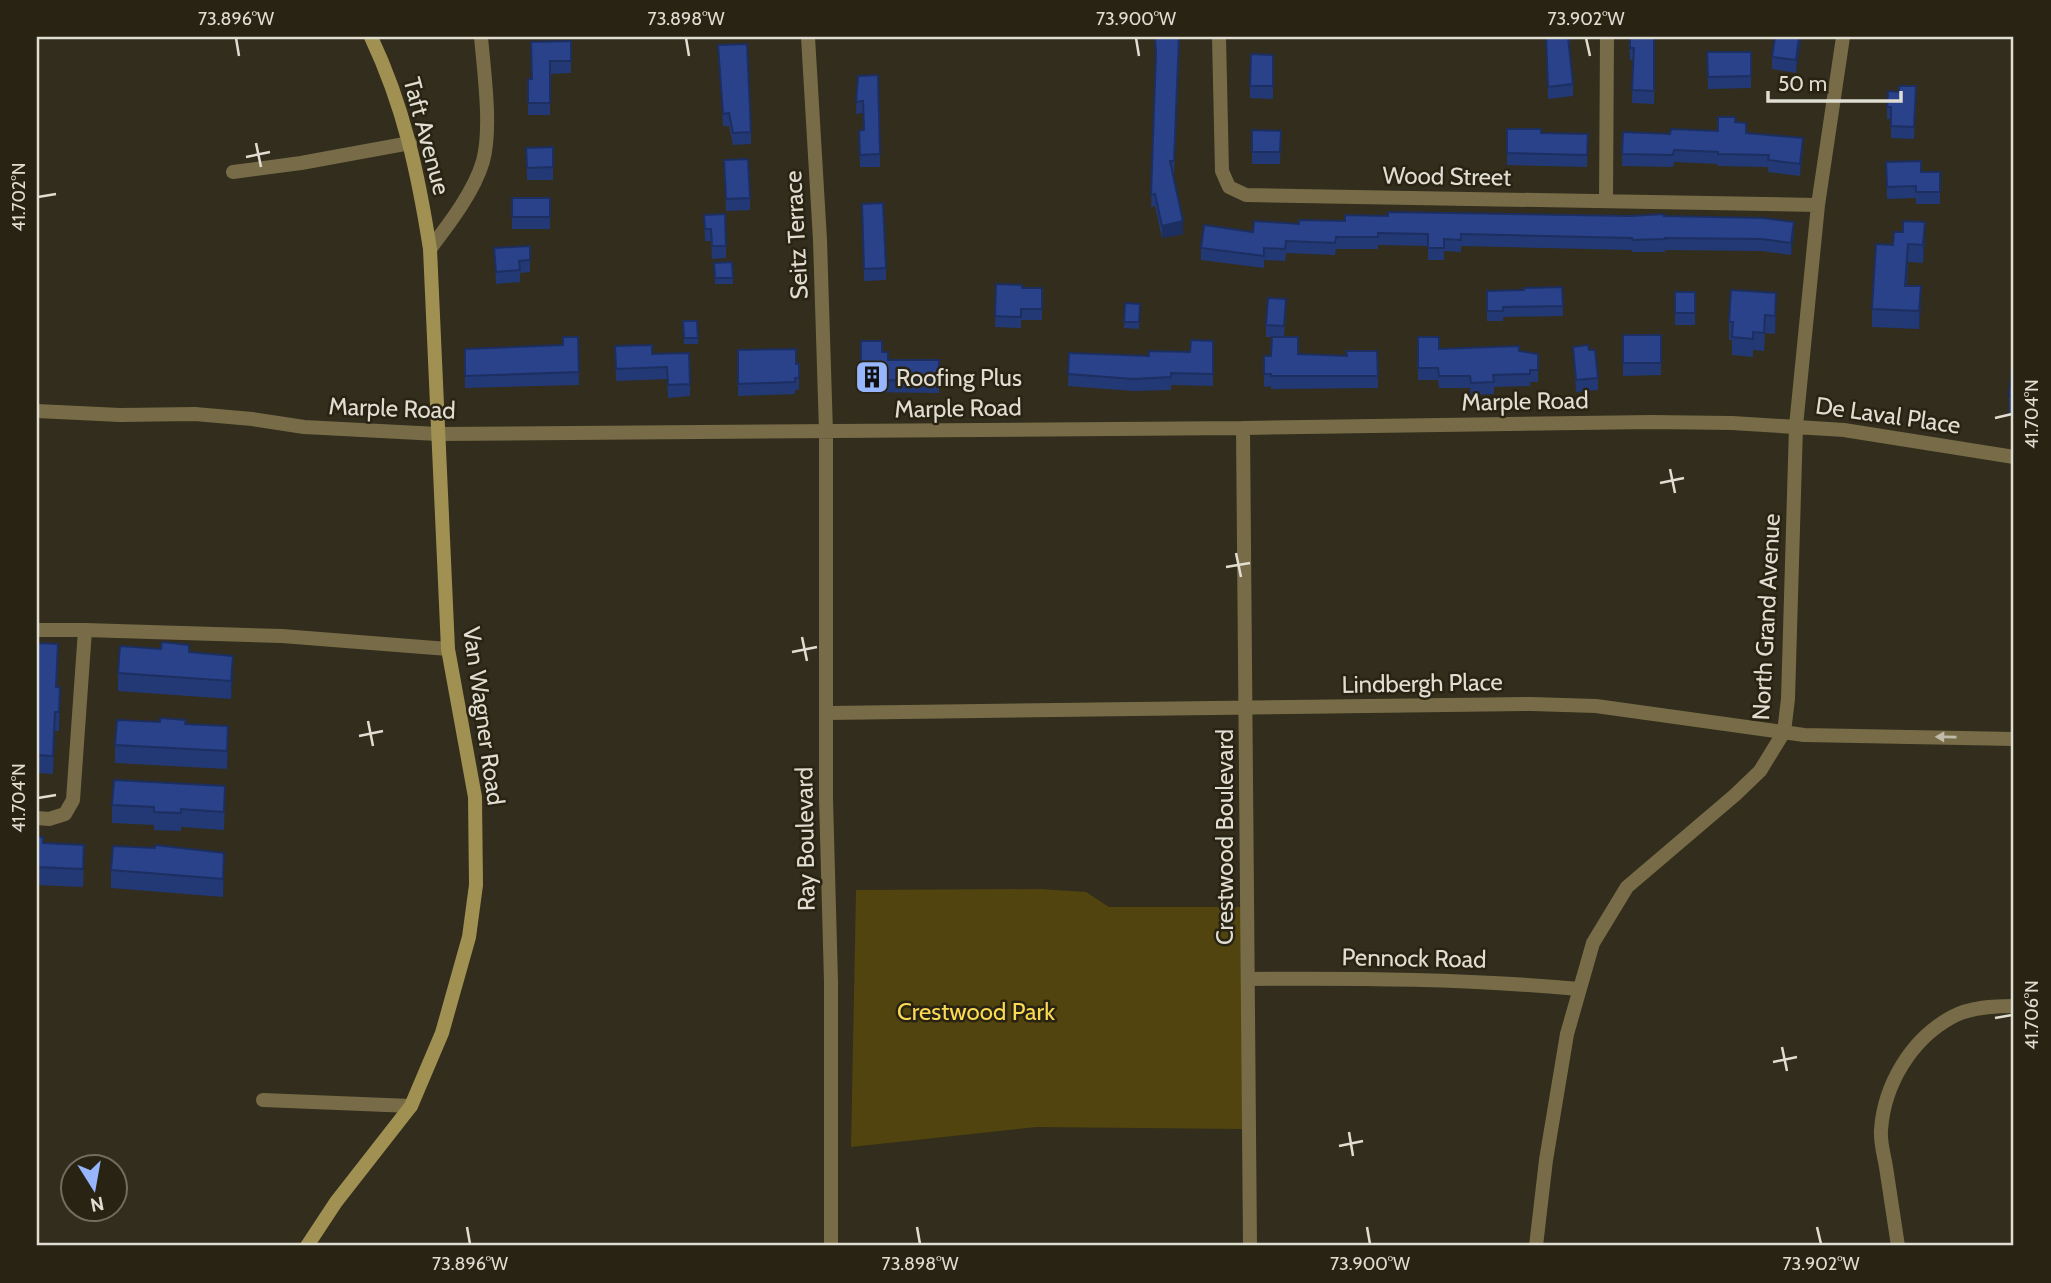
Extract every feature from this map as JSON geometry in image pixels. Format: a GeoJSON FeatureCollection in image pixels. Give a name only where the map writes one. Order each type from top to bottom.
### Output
{"type":"FeatureCollection","features":[{"type":"Feature","properties":{"kind":"street","name":"Taft Avenue"},"geometry":{"type":"LineString","coordinates":[[371,37],[403,116],[420,184],[430,249]]}},
{"type":"Feature","properties":{"kind":"street"},"geometry":{"type":"LineString","coordinates":[[430,249],[460,210],[483,161],[487,116],[481,37]]}},
{"type":"Feature","properties":{"kind":"street","name":"Seitz Terrace"},"geometry":{"type":"LineString","coordinates":[[808,37],[820,240],[826,432]]}},
{"type":"Feature","properties":{"kind":"street","name":"Wood Street"},"geometry":{"type":"LineString","coordinates":[[1219,37],[1223,170],[1229,187],[1246,195],[1818,205]]}},
{"type":"Feature","properties":{"kind":"street"},"geometry":{"type":"LineString","coordinates":[[1606,201],[1607,37]]}},
{"type":"Feature","properties":{"kind":"street","name":"North Grand Avenue"},"geometry":{"type":"LineString","coordinates":[[1536,1246],[1546,1160],[1567,1034],[1593,943],[1627,887],[1760,771],[1784,732],[1788,699],[1796,426],[1818,205],[1843,37]]}},
{"type":"Feature","properties":{"kind":"street"},"geometry":{"type":"LineString","coordinates":[[233,172],[301,163],[410,143]]}},
{"type":"Feature","properties":{"kind":"street","name":"Van Wagner Road"},"geometry":{"type":"LineString","coordinates":[[307,1246],[337,1202],[411,1106],[442,1033],[469,937],[477,885],[475,797],[447,649],[430,249]]}},
{"type":"Feature","properties":{"kind":"street","name":"Marple Road"},"geometry":{"type":"LineString","coordinates":[[37,411],[120,415],[195,414],[304,427],[439,434],[1651,422],[1796,426]]}},
{"type":"Feature","properties":{"kind":"street","name":"De Laval Place"},"geometry":{"type":"LineString","coordinates":[[1796,426],[1844,430],[2014,457]]}},
{"type":"Feature","properties":{"kind":"street","name":"Crestwood Boulevard"},"geometry":{"type":"LineString","coordinates":[[1243,428],[1250,1246]]}},
{"type":"Feature","properties":{"kind":"street","name":"Ray Boulevard"},"geometry":{"type":"LineString","coordinates":[[826,432],[826,799],[831,982],[831,1246]]}},
{"type":"Feature","properties":{"kind":"street"},"geometry":{"type":"LineString","coordinates":[[37,630],[282,636],[447,649]]}},
{"type":"Feature","properties":{"kind":"street"},"geometry":{"type":"LineString","coordinates":[[37,818],[49,819],[65,814],[73,800],[85,630]]}},
{"type":"Feature","properties":{"kind":"street","name":"Lindbergh Place"},"geometry":{"type":"LineString","coordinates":[[828,713],[1531,704],[1596,706],[1804,735],[2014,739]]}},
{"type":"Feature","properties":{"kind":"street","name":"Pennock Road"},"geometry":{"type":"LineString","coordinates":[[1248,979],[1379,978],[1579,989]]}},
{"type":"Feature","properties":{"kind":"street"},"geometry":{"type":"LineString","coordinates":[[1898,1246],[1880,1133],[1892,1083],[1909,1055],[1927,1035],[1951,1017],[1971,1010],[2014,1006]]}},
{"type":"Feature","properties":{"kind":"street"},"geometry":{"type":"LineString","coordinates":[[263,1100],[411,1106]]}},
{"type":"Feature","properties":{"kind":"green space","name":"Crestwood Park"},"geometry":{"type":"Polygon","coordinates":[[[1040,889],[1086,892],[1109,907],[1243,907],[1242,1129],[1036,1127],[851,1147],[856,890],[1040,889]]]}},
{"type":"Feature","properties":{"kind":"building"},"geometry":{"type":"Polygon","coordinates":[[[1155,37],[1179,37],[1174,161],[1170,161],[1183,221],[1162,226],[1155,194],[1151,195],[1155,37]]]}},
{"type":"Feature","properties":{"kind":"building"},"geometry":{"type":"Polygon","coordinates":[[[1546,37],[1568,37],[1573,84],[1548,87],[1546,37]]]}},
{"type":"Feature","properties":{"kind":"building"},"geometry":{"type":"Polygon","coordinates":[[[1630,37],[1654,37],[1654,91],[1632,90],[1634,48],[1630,48],[1630,37]]]}},
{"type":"Feature","properties":{"kind":"building"},"geometry":{"type":"Polygon","coordinates":[[[1775,37],[1799,37],[1796,60],[1772,57],[1775,37]]]}},
{"type":"Feature","properties":{"kind":"building"},"geometry":{"type":"Polygon","coordinates":[[[571,41],[571,61],[550,61],[550,103],[528,103],[528,79],[532,79],[531,42],[571,41]]]}},
{"type":"Feature","properties":{"kind":"building"},"geometry":{"type":"Polygon","coordinates":[[[747,44],[751,132],[733,133],[729,113],[723,114],[718,45],[747,44]]]}},
{"type":"Feature","properties":{"kind":"building"},"geometry":{"type":"Polygon","coordinates":[[[1707,52],[1751,52],[1751,76],[1708,77],[1707,52]]]}},
{"type":"Feature","properties":{"kind":"building"},"geometry":{"type":"Polygon","coordinates":[[[1251,54],[1273,55],[1273,86],[1250,86],[1251,54]]]}},
{"type":"Feature","properties":{"kind":"building"},"geometry":{"type":"Polygon","coordinates":[[[878,75],[880,154],[860,155],[859,131],[864,130],[863,101],[856,102],[858,76],[878,75]]]}},
{"type":"Feature","properties":{"kind":"building"},"geometry":{"type":"Polygon","coordinates":[[[1899,86],[1916,86],[1914,127],[1891,126],[1891,107],[1887,107],[1888,91],[1899,92],[1899,86]]]}},
{"type":"Feature","properties":{"kind":"building"},"geometry":{"type":"Polygon","coordinates":[[[1718,117],[1735,117],[1735,122],[1746,123],[1746,133],[1803,138],[1800,164],[1768,160],[1769,155],[1718,152],[1674,150],[1673,155],[1622,154],[1623,132],[1670,134],[1671,129],[1718,131],[1718,117]]]}},
{"type":"Feature","properties":{"kind":"building"},"geometry":{"type":"Polygon","coordinates":[[[1507,129],[1588,134],[1587,155],[1507,153],[1507,129]]]}},
{"type":"Feature","properties":{"kind":"building"},"geometry":{"type":"Polygon","coordinates":[[[1252,130],[1281,131],[1280,152],[1252,152],[1252,130]]]}},
{"type":"Feature","properties":{"kind":"building"},"geometry":{"type":"Polygon","coordinates":[[[553,147],[553,167],[527,168],[526,148],[553,147]]]}},
{"type":"Feature","properties":{"kind":"building"},"geometry":{"type":"Polygon","coordinates":[[[748,159],[750,198],[726,199],[724,160],[748,159]]]}},
{"type":"Feature","properties":{"kind":"building"},"geometry":{"type":"Polygon","coordinates":[[[1921,161],[1921,172],[1940,172],[1940,192],[1916,192],[1916,186],[1887,187],[1886,162],[1921,161]]]}},
{"type":"Feature","properties":{"kind":"building"},"geometry":{"type":"Polygon","coordinates":[[[512,198],[550,198],[550,217],[512,217],[512,198]]]}},
{"type":"Feature","properties":{"kind":"building"},"geometry":{"type":"Polygon","coordinates":[[[883,203],[886,268],[864,269],[862,204],[883,203]]]}},
{"type":"Feature","properties":{"kind":"building"},"geometry":{"type":"Polygon","coordinates":[[[1388,212],[1631,216],[1664,214],[1794,222],[1791,243],[1762,239],[1632,240],[1461,234],[1461,240],[1444,239],[1444,248],[1428,248],[1428,234],[1378,233],[1378,237],[1336,237],[1335,243],[1286,241],[1285,249],[1264,248],[1264,256],[1201,248],[1204,225],[1253,232],[1254,221],[1299,224],[1299,220],[1345,221],[1345,215],[1388,216],[1388,212]]]}},
{"type":"Feature","properties":{"kind":"building"},"geometry":{"type":"Polygon","coordinates":[[[725,214],[726,246],[712,246],[711,229],[705,229],[704,215],[725,214]]]}},
{"type":"Feature","properties":{"kind":"building"},"geometry":{"type":"Polygon","coordinates":[[[1903,221],[1925,222],[1923,245],[1908,244],[1905,286],[1921,286],[1919,311],[1872,309],[1876,244],[1893,245],[1894,232],[1903,232],[1903,221]]]}},
{"type":"Feature","properties":{"kind":"building"},"geometry":{"type":"Polygon","coordinates":[[[530,246],[530,260],[519,261],[520,270],[496,272],[494,248],[530,246]]]}},
{"type":"Feature","properties":{"kind":"building"},"geometry":{"type":"Polygon","coordinates":[[[732,262],[733,278],[715,278],[714,263],[732,262]]]}},
{"type":"Feature","properties":{"kind":"building"},"geometry":{"type":"Polygon","coordinates":[[[996,284],[1042,288],[1042,309],[1021,309],[1021,317],[995,316],[996,284]]]}},
{"type":"Feature","properties":{"kind":"building"},"geometry":{"type":"Polygon","coordinates":[[[1562,287],[1563,306],[1503,307],[1503,311],[1487,311],[1487,291],[1562,287]]]}},
{"type":"Feature","properties":{"kind":"building"},"geometry":{"type":"Polygon","coordinates":[[[1731,290],[1776,293],[1775,316],[1765,315],[1764,333],[1753,332],[1753,339],[1732,337],[1733,322],[1729,322],[1731,290]]]}},
{"type":"Feature","properties":{"kind":"building"},"geometry":{"type":"Polygon","coordinates":[[[1675,292],[1695,292],[1695,313],[1675,313],[1675,292]]]}},
{"type":"Feature","properties":{"kind":"building"},"geometry":{"type":"Polygon","coordinates":[[[1268,298],[1286,299],[1284,326],[1266,325],[1268,298]]]}},
{"type":"Feature","properties":{"kind":"building"},"geometry":{"type":"Polygon","coordinates":[[[1125,303],[1140,304],[1139,322],[1124,322],[1125,303]]]}},
{"type":"Feature","properties":{"kind":"building"},"geometry":{"type":"Polygon","coordinates":[[[683,321],[697,321],[698,338],[684,338],[683,321]]]}},
{"type":"Feature","properties":{"kind":"building"},"geometry":{"type":"Polygon","coordinates":[[[1623,335],[1661,335],[1661,363],[1623,363],[1623,335]]]}},
{"type":"Feature","properties":{"kind":"building"},"geometry":{"type":"Polygon","coordinates":[[[563,337],[578,337],[579,372],[465,376],[465,349],[563,345],[563,337]]]}},
{"type":"Feature","properties":{"kind":"building"},"geometry":{"type":"Polygon","coordinates":[[[1272,337],[1298,337],[1298,354],[1347,356],[1346,351],[1377,351],[1378,376],[1264,374],[1264,356],[1271,356],[1272,337]]]}},
{"type":"Feature","properties":{"kind":"building"},"geometry":{"type":"Polygon","coordinates":[[[1418,337],[1439,337],[1439,349],[1519,346],[1519,351],[1538,354],[1538,370],[1530,370],[1530,374],[1493,375],[1494,382],[1471,383],[1470,376],[1439,376],[1438,368],[1418,368],[1418,337]]]}},
{"type":"Feature","properties":{"kind":"building"},"geometry":{"type":"Polygon","coordinates":[[[1191,340],[1213,341],[1213,374],[1171,373],[1171,377],[1133,379],[1068,374],[1069,353],[1149,356],[1149,351],[1190,352],[1191,340]]]}},
{"type":"Feature","properties":{"kind":"building"},"geometry":{"type":"Polygon","coordinates":[[[861,341],[882,341],[882,352],[888,352],[888,360],[939,360],[939,381],[864,380],[864,371],[861,371],[861,341]]]}},
{"type":"Feature","properties":{"kind":"building"},"geometry":{"type":"Polygon","coordinates":[[[652,345],[652,354],[689,353],[690,384],[668,385],[667,367],[616,369],[615,346],[652,345]]]}},
{"type":"Feature","properties":{"kind":"building"},"geometry":{"type":"Polygon","coordinates":[[[1588,345],[1589,350],[1595,350],[1598,378],[1576,380],[1573,347],[1588,345]]]}},
{"type":"Feature","properties":{"kind":"building"},"geometry":{"type":"Polygon","coordinates":[[[796,349],[799,378],[795,378],[795,382],[738,384],[738,350],[796,349]]]}},
{"type":"Feature","properties":{"kind":"building"},"geometry":{"type":"Polygon","coordinates":[[[2014,368],[2014,397],[2009,396],[2014,368]]]}},
{"type":"Feature","properties":{"kind":"building"},"geometry":{"type":"Polygon","coordinates":[[[162,642],[189,645],[189,652],[233,656],[231,681],[118,673],[120,646],[161,649],[162,642]]]}},
{"type":"Feature","properties":{"kind":"building"},"geometry":{"type":"Polygon","coordinates":[[[37,643],[58,644],[56,687],[60,687],[59,712],[55,712],[53,756],[37,755],[37,643]]]}},
{"type":"Feature","properties":{"kind":"building"},"geometry":{"type":"Polygon","coordinates":[[[160,718],[186,720],[185,724],[228,726],[227,751],[115,745],[117,720],[160,722],[160,718]]]}},
{"type":"Feature","properties":{"kind":"building"},"geometry":{"type":"Polygon","coordinates":[[[114,780],[225,786],[224,812],[181,809],[181,813],[154,812],[154,807],[112,805],[114,780]]]}},
{"type":"Feature","properties":{"kind":"building"},"geometry":{"type":"Polygon","coordinates":[[[37,837],[43,837],[43,843],[84,845],[83,869],[37,867],[37,837]]]}},
{"type":"Feature","properties":{"kind":"building"},"geometry":{"type":"Polygon","coordinates":[[[155,845],[224,853],[223,879],[111,870],[113,846],[155,848],[155,845]]]}},
{"type":"Feature","properties":{"kind":"place","name":"Roofing Plus"},"geometry":{"type":"Point","coordinates":[872,377]}}]}
